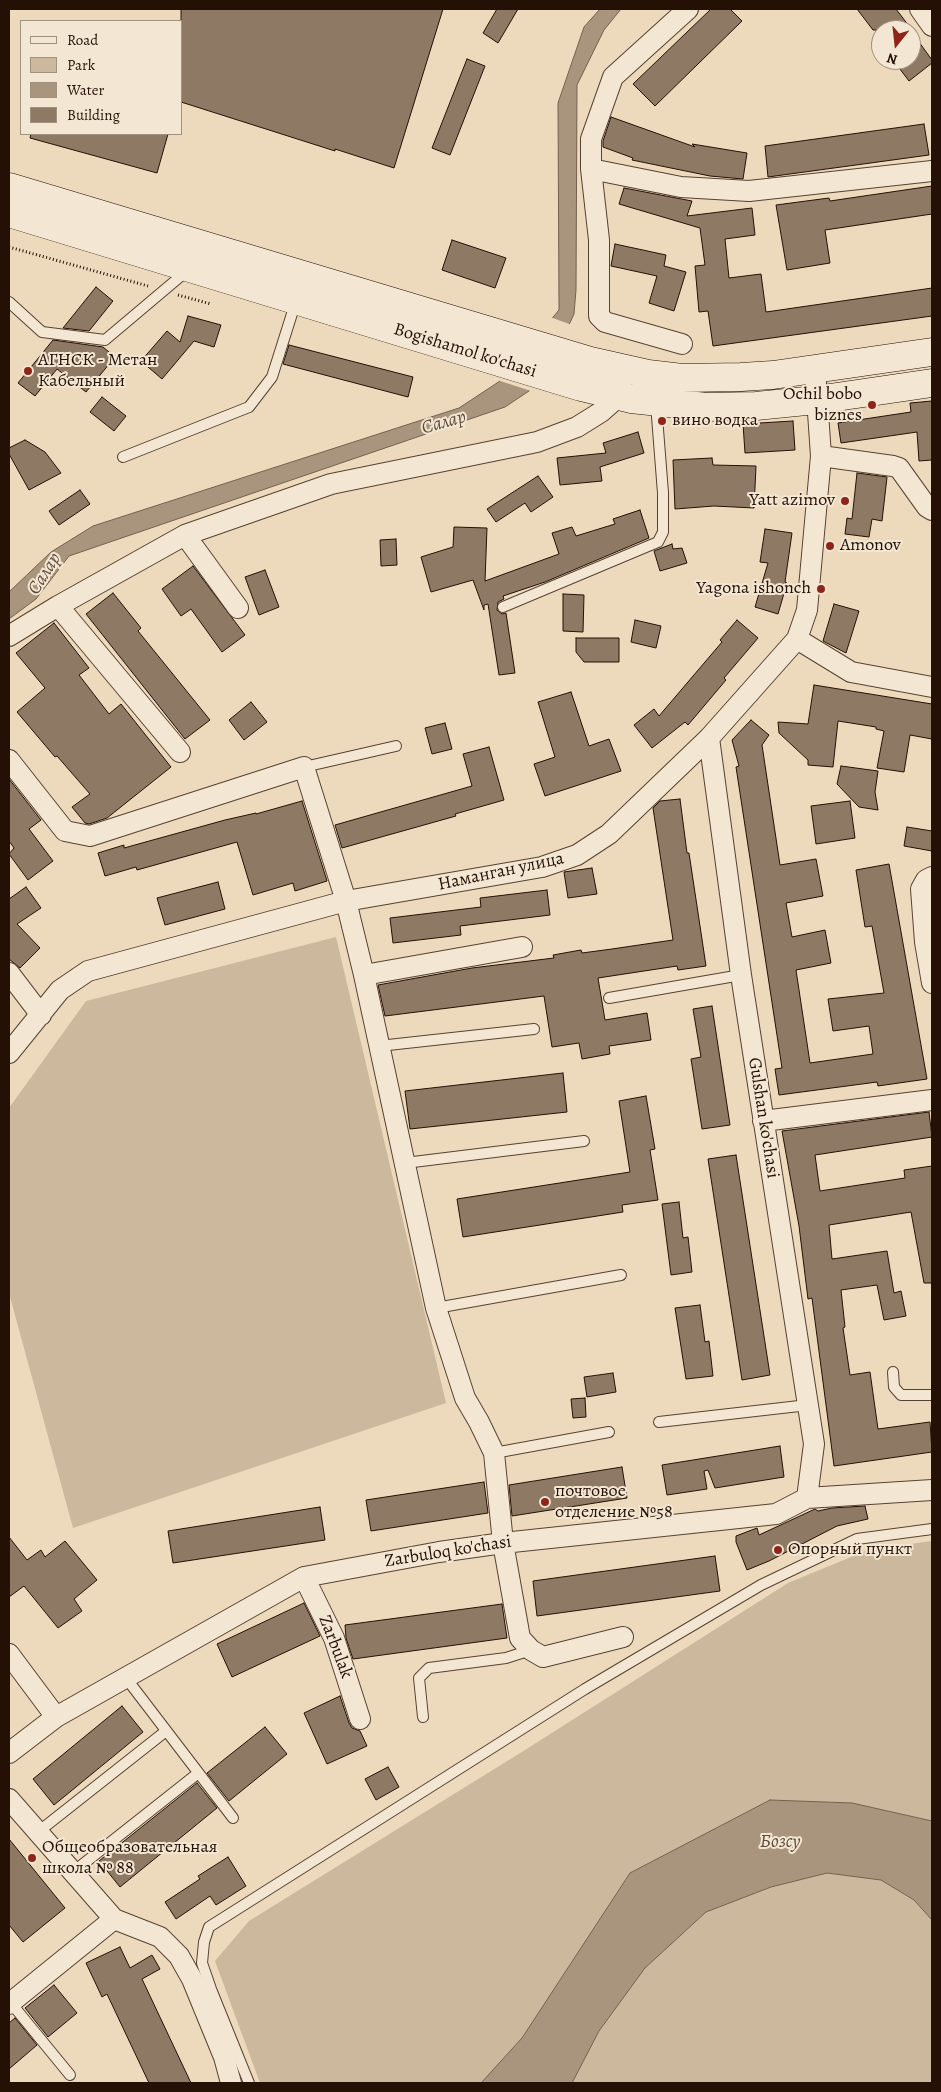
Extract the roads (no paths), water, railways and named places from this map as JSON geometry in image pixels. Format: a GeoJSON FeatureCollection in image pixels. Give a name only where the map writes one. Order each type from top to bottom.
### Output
{"type":"FeatureCollection","features":[{"type":"Feature","properties":{"kind":"main road","name":"Bogishamol ko'chasi"},"geometry":{"type":"LineString","coordinates":[[9,187],[625,370],[665,377],[712,379],[773,375],[932,352]]}},
{"type":"Feature","properties":{"kind":"main road","name":"Bogishamol ko'chasi"},"geometry":{"type":"LineString","coordinates":[[9,213],[618,397],[656,403],[730,406],[816,400],[932,383]]}},
{"type":"Feature","properties":{"kind":"street"},"geometry":{"type":"LineString","coordinates":[[682,344],[605,322],[599,316],[599,240],[591,168],[592,139],[613,77],[688,9]]}},
{"type":"Feature","properties":{"kind":"street"},"geometry":{"type":"LineString","coordinates":[[920,9],[932,26]]}},
{"type":"Feature","properties":{"kind":"street"},"geometry":{"type":"LineString","coordinates":[[591,168],[682,187],[749,191],[932,171]]}},
{"type":"Feature","properties":{"kind":"street","name":"Наманган улица"},"geometry":{"type":"LineString","coordinates":[[9,1053],[60,990],[88,971],[346,901],[542,867],[577,855],[609,834],[709,738],[797,639],[807,610],[821,456],[815,369]]}},
{"type":"Feature","properties":{"kind":"street"},"geometry":{"type":"LineString","coordinates":[[9,636],[58,606],[185,535],[331,484],[537,442],[577,427],[601,412],[618,397],[625,370]]}},
{"type":"Feature","properties":{"kind":"street"},"geometry":{"type":"LineString","coordinates":[[821,456],[899,468],[927,507],[932,510]]}},
{"type":"Feature","properties":{"kind":"street"},"geometry":{"type":"LineString","coordinates":[[185,535],[238,608]]}},
{"type":"Feature","properties":{"kind":"street"},"geometry":{"type":"LineString","coordinates":[[58,606],[180,752]]}},
{"type":"Feature","properties":{"kind":"street"},"geometry":{"type":"LineString","coordinates":[[797,639],[851,672],[932,687]]}},
{"type":"Feature","properties":{"kind":"street","name":"Gulshan ko'chasi"},"geometry":{"type":"LineString","coordinates":[[709,738],[740,975],[814,1444],[807,1498]]}},
{"type":"Feature","properties":{"kind":"street"},"geometry":{"type":"LineString","coordinates":[[9,760],[65,832],[90,836],[304,767],[346,901],[364,975],[436,1308],[465,1398],[494,1453],[503,1543],[520,1638],[530,1650],[543,1656],[623,1637]]}},
{"type":"Feature","properties":{"kind":"street"},"geometry":{"type":"LineString","coordinates":[[932,877],[926,880],[921,889],[925,942],[932,983]]}},
{"type":"Feature","properties":{"kind":"street"},"geometry":{"type":"LineString","coordinates":[[364,975],[522,946]]}},
{"type":"Feature","properties":{"kind":"street"},"geometry":{"type":"LineString","coordinates":[[9,973],[40,1015]]}},
{"type":"Feature","properties":{"kind":"street"},"geometry":{"type":"LineString","coordinates":[[764,1121],[932,1100]]}},
{"type":"Feature","properties":{"kind":"street","name":"Zarbuloq ko'chasi"},"geometry":{"type":"LineString","coordinates":[[9,1753],[56,1718],[304,1576],[439,1552],[503,1543],[776,1514],[807,1498],[932,1490]]}},
{"type":"Feature","properties":{"kind":"street","name":"Zarbulak"},"geometry":{"type":"LineString","coordinates":[[304,1576],[334,1638],[360,1719]]}},
{"type":"Feature","properties":{"kind":"street"},"geometry":{"type":"LineString","coordinates":[[9,1654],[56,1718]]}},
{"type":"Feature","properties":{"kind":"street"},"geometry":{"type":"LineString","coordinates":[[9,1798],[114,1919],[160,1937],[179,1956],[192,1979],[224,2057],[231,2083]]}},
{"type":"Feature","properties":{"kind":"street"},"geometry":{"type":"LineString","coordinates":[[10,2004],[114,1919]]}},
{"type":"Feature","properties":{"kind":"lane"},"geometry":{"type":"LineString","coordinates":[[9,302],[42,332],[105,340],[190,268]]}},
{"type":"Feature","properties":{"kind":"lane"},"geometry":{"type":"LineString","coordinates":[[123,457],[249,407],[272,377],[296,300]]}},
{"type":"Feature","properties":{"kind":"lane"},"geometry":{"type":"LineString","coordinates":[[503,607],[658,542],[663,532],[663,494],[656,403]]}},
{"type":"Feature","properties":{"kind":"lane"},"geometry":{"type":"LineString","coordinates":[[304,767],[396,746]]}},
{"type":"Feature","properties":{"kind":"lane"},"geometry":{"type":"LineString","coordinates":[[609,998],[740,975]]}},
{"type":"Feature","properties":{"kind":"lane"},"geometry":{"type":"LineString","coordinates":[[379,1046],[534,1029]]}},
{"type":"Feature","properties":{"kind":"lane"},"geometry":{"type":"LineString","coordinates":[[405,1163],[584,1141]]}},
{"type":"Feature","properties":{"kind":"lane"},"geometry":{"type":"LineString","coordinates":[[436,1308],[621,1275]]}},
{"type":"Feature","properties":{"kind":"lane"},"geometry":{"type":"LineString","coordinates":[[894,1372],[894,1387],[901,1394],[932,1395]]}},
{"type":"Feature","properties":{"kind":"lane"},"geometry":{"type":"LineString","coordinates":[[659,1422],[808,1405]]}},
{"type":"Feature","properties":{"kind":"lane"},"geometry":{"type":"LineString","coordinates":[[494,1453],[609,1432]]}},
{"type":"Feature","properties":{"kind":"lane"},"geometry":{"type":"LineString","coordinates":[[249,2083],[202,1963],[204,1942],[209,1927],[585,1689],[761,1585],[857,1539],[932,1529]]}},
{"type":"Feature","properties":{"kind":"lane"},"geometry":{"type":"LineString","coordinates":[[423,1717],[419,1678],[429,1668],[506,1658],[530,1650]]}},
{"type":"Feature","properties":{"kind":"lane"},"geometry":{"type":"LineString","coordinates":[[126,1678],[197,1774],[233,1818]]}},
{"type":"Feature","properties":{"kind":"lane"},"geometry":{"type":"LineString","coordinates":[[38,1832],[166,1731]]}},
{"type":"Feature","properties":{"kind":"lane"},"geometry":{"type":"LineString","coordinates":[[73,1872],[197,1774]]}},
{"type":"Feature","properties":{"kind":"lane"},"geometry":{"type":"LineString","coordinates":[[10,2004],[70,2075]]}},
{"type":"Feature","properties":{"kind":"water","name":"Салар"},"geometry":{"type":"Polygon","coordinates":[[[600,9],[621,9],[604,30],[577,85],[576,290],[574,314],[556,353],[529,391],[505,407],[69,556],[36,599],[9,619],[9,592],[51,552],[93,526],[459,408],[500,381],[559,310],[558,103],[584,27],[600,9]]]}},
{"type":"Feature","properties":{"kind":"water","name":"Бозсу"},"geometry":{"type":"Polygon","coordinates":[[[770,1800],[852,1803],[932,1821],[932,1920],[914,1900],[881,1880],[827,1873],[771,1887],[706,1912],[645,1968],[599,2031],[572,2083],[481,2083],[522,2038],[630,1873],[770,1800]]]}},
{"type":"Feature","properties":{"kind":"place","name":"АГНСК - Метан Кабельный"},"geometry":{"type":"Point","coordinates":[28,371]}},
{"type":"Feature","properties":{"kind":"place","name":"Ochil bobo biznes"},"geometry":{"type":"Point","coordinates":[872,405]}},
{"type":"Feature","properties":{"kind":"place","name":"вино водка"},"geometry":{"type":"Point","coordinates":[662,421]}},
{"type":"Feature","properties":{"kind":"place","name":"Yatt azimov"},"geometry":{"type":"Point","coordinates":[845,501]}},
{"type":"Feature","properties":{"kind":"place","name":"Amonov"},"geometry":{"type":"Point","coordinates":[830,546]}},
{"type":"Feature","properties":{"kind":"place","name":"Yagona ishonch"},"geometry":{"type":"Point","coordinates":[821,589]}},
{"type":"Feature","properties":{"kind":"place","name":"почтовое отделение №58"},"geometry":{"type":"Point","coordinates":[545,1502]}},
{"type":"Feature","properties":{"kind":"place","name":"Опорный пункт"},"geometry":{"type":"Point","coordinates":[778,1550]}},
{"type":"Feature","properties":{"kind":"place","name":"Общеобразовательная школа № 88"},"geometry":{"type":"Point","coordinates":[32,1858]}}]}
